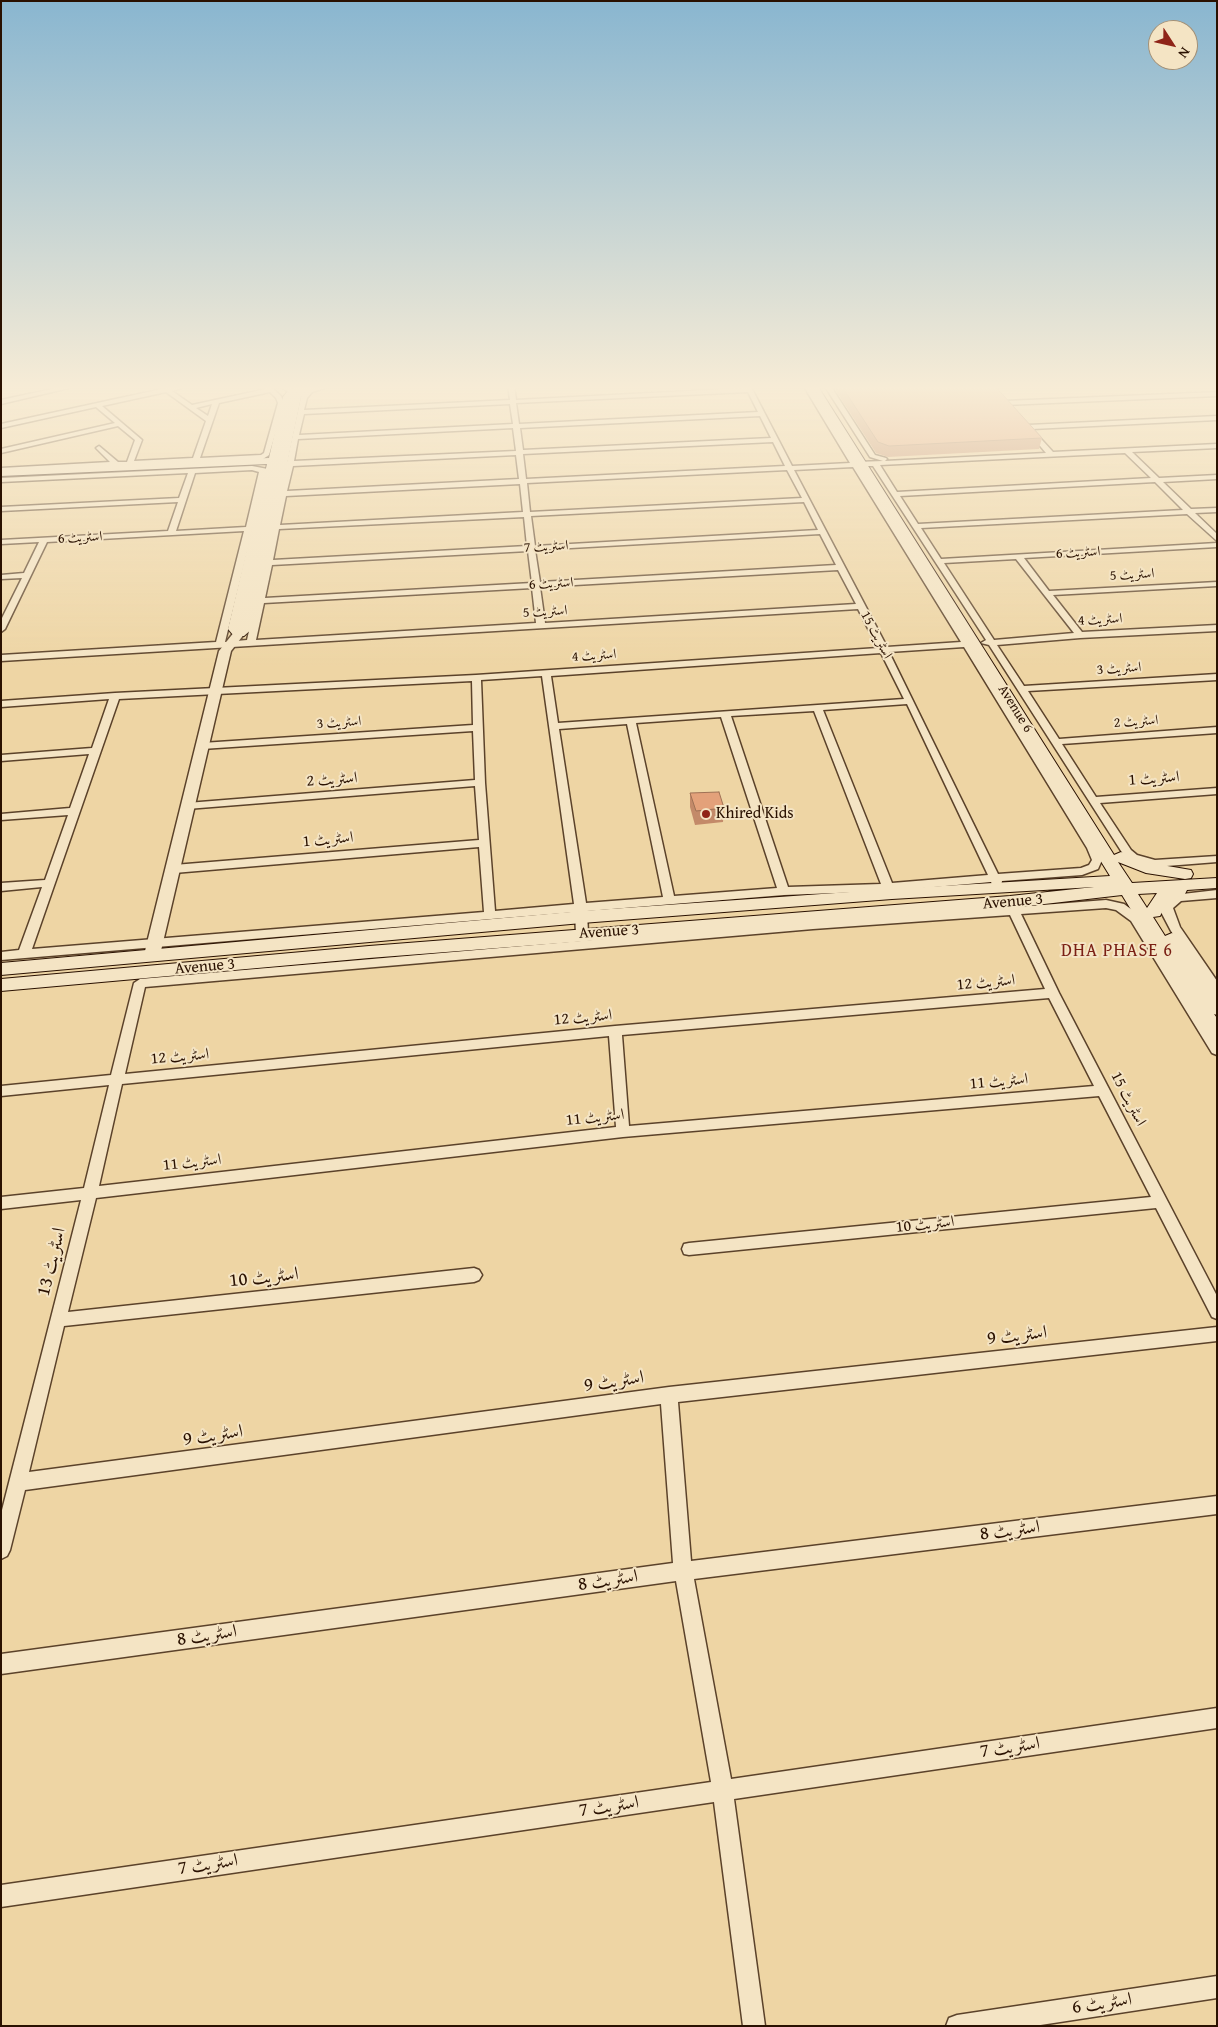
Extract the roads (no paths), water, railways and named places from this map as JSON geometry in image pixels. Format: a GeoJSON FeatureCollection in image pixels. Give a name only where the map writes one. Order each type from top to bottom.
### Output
{"type":"FeatureCollection","features":[{"type":"Feature","properties":{"kind":"main road"},"geometry":{"type":"LineString","coordinates":[[271,480],[250,534],[234,629],[239,633],[247,628],[280,494],[278,480]]}},
{"type":"Feature","properties":{"kind":"main road","name":"Avenue 6"},"geometry":{"type":"LineString","coordinates":[[875,480],[1149,912],[1217,1034]]}},
{"type":"Feature","properties":{"kind":"main road"},"geometry":{"type":"LineString","coordinates":[[1077,888],[1102,870],[1109,850],[1146,868],[1206,884]]}},
{"type":"Feature","properties":{"kind":"main road","name":"Avenue 3"},"geometry":{"type":"LineString","coordinates":[[1,969],[153,949],[581,920],[996,883],[1077,888],[1131,884],[1206,884]]}},
{"type":"Feature","properties":{"kind":"main road"},"geometry":{"type":"LineString","coordinates":[[1077,888],[1149,912],[1161,897],[1206,884]]}},
{"type":"Feature","properties":{"kind":"main road","name":"Avenue 3"},"geometry":{"type":"LineString","coordinates":[[1,985],[581,920],[1013,907],[1077,888]]}},
{"type":"Feature","properties":{"kind":"main road","name":"Avenue 6"},"geometry":{"type":"LineString","coordinates":[[1160,930],[1217,1008]]}},
{"type":"Feature","properties":{"kind":"street"},"geometry":{"type":"LineString","coordinates":[[171,533],[189,480]]}},
{"type":"Feature","properties":{"kind":"street"},"geometry":{"type":"LineString","coordinates":[[251,643],[269,563],[280,494],[569,480]]}},
{"type":"Feature","properties":{"kind":"street","name":"اسٹریٹ 15"},"geometry":{"type":"LineString","coordinates":[[795,480],[910,701],[996,883]]}},
{"type":"Feature","properties":{"kind":"street"},"geometry":{"type":"LineString","coordinates":[[881,480],[896,494],[940,561],[980,643],[1023,689],[1094,800],[1109,850]]}},
{"type":"Feature","properties":{"kind":"street"},"geometry":{"type":"LineString","coordinates":[[1157,480],[1217,539]]}},
{"type":"Feature","properties":{"kind":"street"},"geometry":{"type":"LineString","coordinates":[[896,494],[1165,480]]}},
{"type":"Feature","properties":{"kind":"street"},"geometry":{"type":"LineString","coordinates":[[524,482],[541,626]]}},
{"type":"Feature","properties":{"kind":"street"},"geometry":{"type":"LineString","coordinates":[[1,509],[182,500]]}},
{"type":"Feature","properties":{"kind":"street"},"geometry":{"type":"LineString","coordinates":[[276,527],[806,500]]}},
{"type":"Feature","properties":{"kind":"street"},"geometry":{"type":"LineString","coordinates":[[918,526],[1217,510]]}},
{"type":"Feature","properties":{"kind":"street","name":"اسٹریٹ 7"},"geometry":{"type":"LineString","coordinates":[[269,563],[823,532]]}},
{"type":"Feature","properties":{"kind":"street","name":"اسٹریٹ 6"},"geometry":{"type":"LineString","coordinates":[[1,542],[171,533],[250,534]]}},
{"type":"Feature","properties":{"kind":"street"},"geometry":{"type":"LineString","coordinates":[[153,949],[225,651],[250,534]]}},
{"type":"Feature","properties":{"kind":"street"},"geometry":{"type":"LineString","coordinates":[[1,629],[4,616],[44,540]]}},
{"type":"Feature","properties":{"kind":"street","name":"اسٹریٹ 6"},"geometry":{"type":"LineString","coordinates":[[940,561],[1217,545]]}},
{"type":"Feature","properties":{"kind":"street"},"geometry":{"type":"LineString","coordinates":[[1018,556],[1049,593],[1080,635]]}},
{"type":"Feature","properties":{"kind":"street","name":"اسٹریٹ 6"},"geometry":{"type":"LineString","coordinates":[[261,601],[841,567]]}},
{"type":"Feature","properties":{"kind":"street"},"geometry":{"type":"LineString","coordinates":[[1,577],[26,575]]}},
{"type":"Feature","properties":{"kind":"street","name":"اسٹریٹ 5"},"geometry":{"type":"LineString","coordinates":[[1049,593],[1217,584]]}},
{"type":"Feature","properties":{"kind":"street","name":"اسٹریٹ 5"},"geometry":{"type":"LineString","coordinates":[[225,644],[861,606]]}},
{"type":"Feature","properties":{"kind":"street","name":"اسٹریٹ 4"},"geometry":{"type":"LineString","coordinates":[[214,692],[476,678],[1080,635],[1217,628]]}},
{"type":"Feature","properties":{"kind":"street"},"geometry":{"type":"LineString","coordinates":[[1,658],[225,644],[239,633]]}},
{"type":"Feature","properties":{"kind":"street"},"geometry":{"type":"LineString","coordinates":[[546,673],[581,920]]}},
{"type":"Feature","properties":{"kind":"street","name":"اسٹریٹ 3"},"geometry":{"type":"LineString","coordinates":[[1023,689],[1217,677]]}},
{"type":"Feature","properties":{"kind":"street"},"geometry":{"type":"LineString","coordinates":[[476,678],[480,784],[490,915]]}},
{"type":"Feature","properties":{"kind":"street"},"geometry":{"type":"LineString","coordinates":[[1,704],[115,696],[214,692]]}},
{"type":"Feature","properties":{"kind":"street"},"geometry":{"type":"LineString","coordinates":[[24,954],[115,696]]}},
{"type":"Feature","properties":{"kind":"street"},"geometry":{"type":"LineString","coordinates":[[554,726],[910,701]]}},
{"type":"Feature","properties":{"kind":"street"},"geometry":{"type":"LineString","coordinates":[[818,708],[888,887]]}},
{"type":"Feature","properties":{"kind":"street"},"geometry":{"type":"LineString","coordinates":[[725,714],[784,891]]}},
{"type":"Feature","properties":{"kind":"street"},"geometry":{"type":"LineString","coordinates":[[631,721],[669,900]]}},
{"type":"Feature","properties":{"kind":"street","name":"اسٹریٹ 3"},"geometry":{"type":"LineString","coordinates":[[202,746],[478,728]]}},
{"type":"Feature","properties":{"kind":"street","name":"اسٹریٹ 2"},"geometry":{"type":"LineString","coordinates":[[1056,742],[1217,730]]}},
{"type":"Feature","properties":{"kind":"street"},"geometry":{"type":"LineString","coordinates":[[1,758],[95,751]]}},
{"type":"Feature","properties":{"kind":"street","name":"اسٹریٹ 2"},"geometry":{"type":"LineString","coordinates":[[188,806],[480,784]]}},
{"type":"Feature","properties":{"kind":"street","name":"اسٹریٹ 1"},"geometry":{"type":"LineString","coordinates":[[1094,800],[1217,791]]}},
{"type":"Feature","properties":{"kind":"street"},"geometry":{"type":"LineString","coordinates":[[1,817],[74,811]]}},
{"type":"Feature","properties":{"kind":"street","name":"اسٹریٹ 1"},"geometry":{"type":"LineString","coordinates":[[174,868],[485,843]]}},
{"type":"Feature","properties":{"kind":"street"},"geometry":{"type":"LineString","coordinates":[[1109,850],[1154,864],[1217,859]]}},
{"type":"Feature","properties":{"kind":"street"},"geometry":{"type":"LineString","coordinates":[[1,956],[153,949],[490,915],[581,920],[669,900],[784,891],[996,883],[1089,869],[1097,864],[1109,850]]}},
{"type":"Feature","properties":{"kind":"street"},"geometry":{"type":"LineString","coordinates":[[1,887],[49,883]]}},
{"type":"Feature","properties":{"kind":"street"},"geometry":{"type":"LineString","coordinates":[[1206,884],[1168,904],[1160,930],[1217,1050]]}},
{"type":"Feature","properties":{"kind":"street"},"geometry":{"type":"LineString","coordinates":[[1013,907],[1100,904],[1120,907],[1160,930],[1213,979],[1217,991]]}},
{"type":"Feature","properties":{"kind":"street","name":"اسٹریٹ 15"},"geometry":{"type":"LineString","coordinates":[[1013,907],[1053,993],[1217,1312]]}},
{"type":"Feature","properties":{"kind":"street","name":"اسٹریٹ 13"},"geometry":{"type":"LineString","coordinates":[[1,1550],[59,1320],[140,983],[1013,907]]}},
{"type":"Feature","properties":{"kind":"street","name":"اسٹریٹ 12"},"geometry":{"type":"LineString","coordinates":[[1,1091],[615,1032],[1053,993]]}},
{"type":"Feature","properties":{"kind":"street"},"geometry":{"type":"LineString","coordinates":[[615,1032],[623,1132]]}},
{"type":"Feature","properties":{"kind":"street","name":"اسٹریٹ 11"},"geometry":{"type":"LineString","coordinates":[[1,1203],[623,1132],[1104,1090]]}},
{"type":"Feature","properties":{"kind":"street","name":"اسٹریٹ 10"},"geometry":{"type":"LineString","coordinates":[[689,1249],[1161,1202]]}},
{"type":"Feature","properties":{"kind":"street","name":"اسٹریٹ 10"},"geometry":{"type":"LineString","coordinates":[[59,1320],[474,1275]]}},
{"type":"Feature","properties":{"kind":"street","name":"اسٹریٹ 9"},"geometry":{"type":"LineString","coordinates":[[18,1482],[668,1395],[1217,1334]]}},
{"type":"Feature","properties":{"kind":"street"},"geometry":{"type":"LineString","coordinates":[[668,1395],[683,1570],[723,1790],[754,2026]]}},
{"type":"Feature","properties":{"kind":"street","name":"اسٹریٹ 8"},"geometry":{"type":"LineString","coordinates":[[1,1664],[683,1570],[1217,1505]]}},
{"type":"Feature","properties":{"kind":"street","name":"اسٹریٹ 7"},"geometry":{"type":"LineString","coordinates":[[1,1896],[1217,1718]]}},
{"type":"Feature","properties":{"kind":"street","name":"اسٹریٹ 6"},"geometry":{"type":"LineString","coordinates":[[957,2026],[1217,1987]]}},
{"type":"Feature","properties":{"kind":"place","name":"Khired Kids"},"geometry":{"type":"Point","coordinates":[706,814]}},
{"type":"Feature","properties":{"kind":"district","name":"DHA PHASE 6"},"geometry":{"type":"Point","coordinates":[1117,951]}}]}
